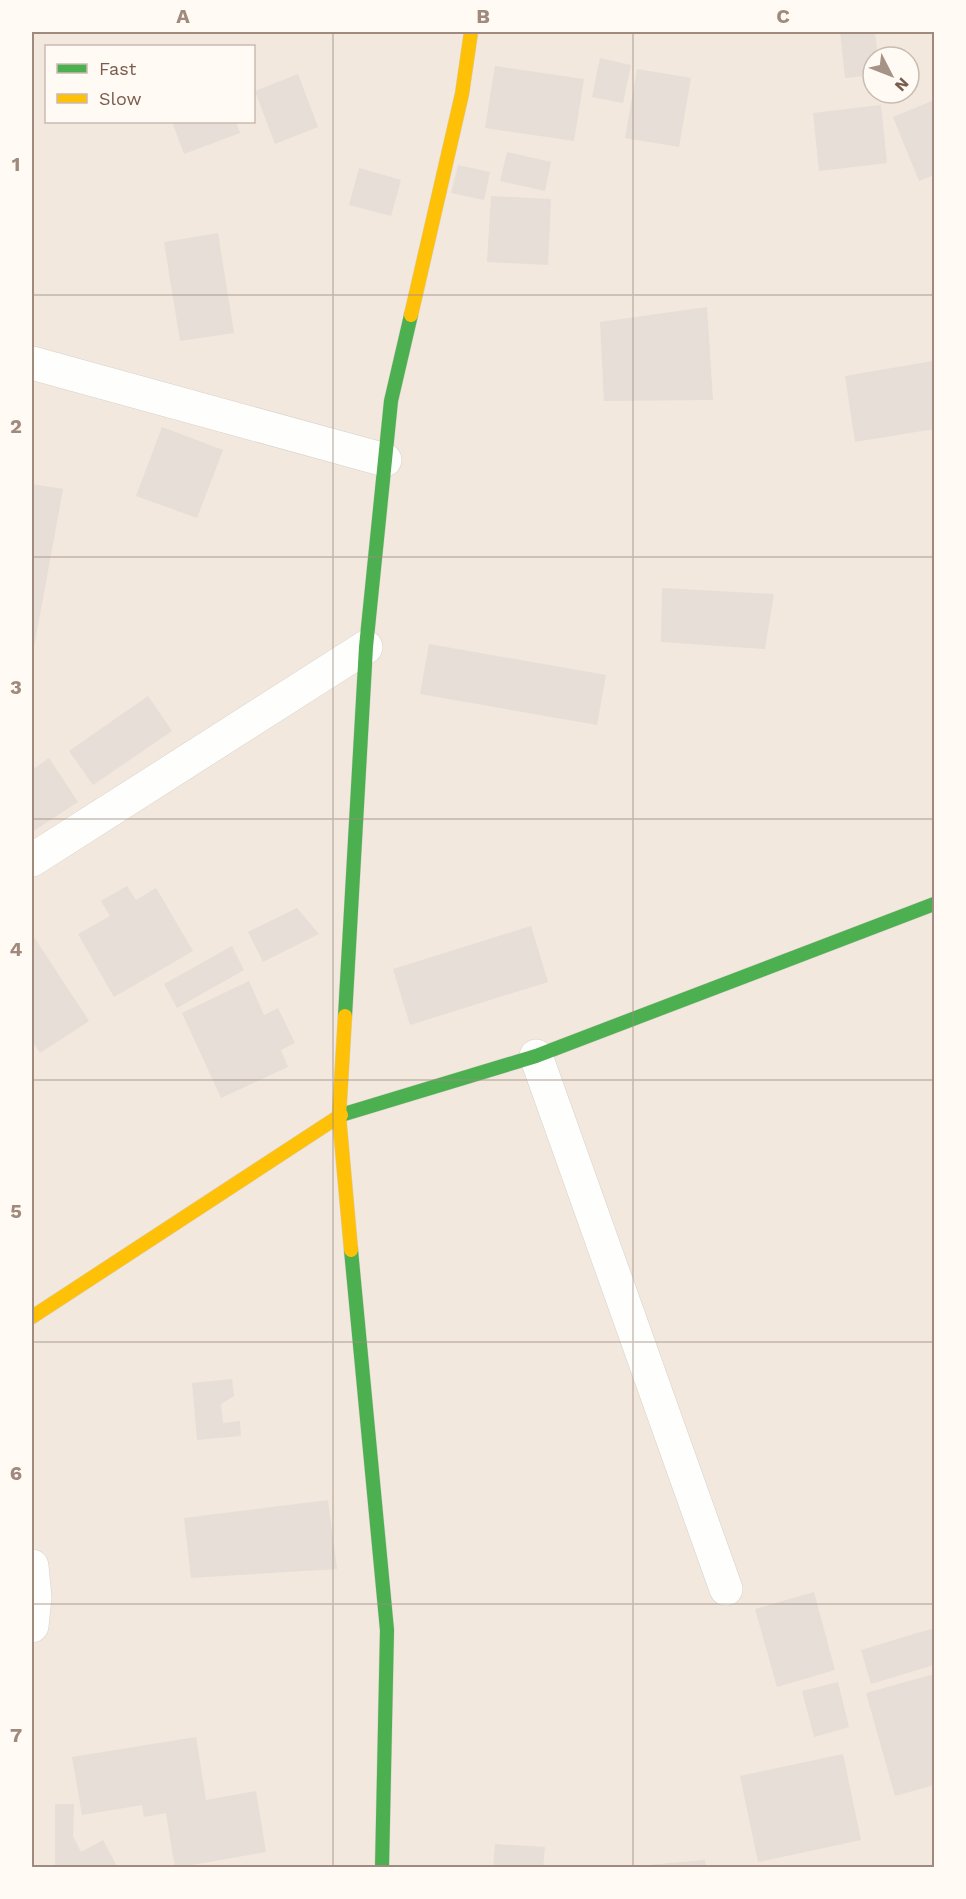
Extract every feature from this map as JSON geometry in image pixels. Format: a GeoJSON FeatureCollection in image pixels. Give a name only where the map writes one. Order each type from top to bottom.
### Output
{"type":"FeatureCollection","features":[{"type":"Feature","properties":{"kind":"street"},"geometry":{"type":"LineString","coordinates":[[382,1868],[387,1630],[339,1116],[366,647],[391,401],[462,94],[471,32]]}},
{"type":"Feature","properties":{"kind":"street"},"geometry":{"type":"LineString","coordinates":[[32,363],[385,460]]}},
{"type":"Feature","properties":{"kind":"street"},"geometry":{"type":"LineString","coordinates":[[32,860],[366,647]]}},
{"type":"Feature","properties":{"kind":"street"},"geometry":{"type":"LineString","coordinates":[[32,1317],[339,1116],[536,1056],[934,904]]}},
{"type":"Feature","properties":{"kind":"street"},"geometry":{"type":"LineString","coordinates":[[536,1056],[726,1589]]}},
{"type":"Feature","properties":{"kind":"street"},"geometry":{"type":"LineString","coordinates":[[32,1566],[35,1597],[32,1626]]}},
{"type":"Feature","properties":{"kind":"shaded area"},"geometry":{"type":"Polygon","coordinates":[[[32,32],[934,32],[934,1867],[32,1867],[32,32]]]}},
{"type":"Feature","properties":{"kind":"building"},"geometry":{"type":"Polygon","coordinates":[[[840,32],[875,32],[877,45],[861,45],[861,76],[845,78],[840,32]]]}},
{"type":"Feature","properties":{"kind":"building"},"geometry":{"type":"Polygon","coordinates":[[[600,58],[631,65],[623,103],[592,97],[600,58]]]}},
{"type":"Feature","properties":{"kind":"building"},"geometry":{"type":"Polygon","coordinates":[[[495,66],[584,79],[574,141],[485,128],[495,66]]]}},
{"type":"Feature","properties":{"kind":"building"},"geometry":{"type":"Polygon","coordinates":[[[637,69],[691,78],[679,147],[625,138],[637,69]]]}},
{"type":"Feature","properties":{"kind":"building"},"geometry":{"type":"Polygon","coordinates":[[[298,74],[318,127],[275,144],[255,91],[298,74]]]}},
{"type":"Feature","properties":{"kind":"building"},"geometry":{"type":"Polygon","coordinates":[[[934,100],[934,175],[919,181],[893,117],[934,100]]]}},
{"type":"Feature","properties":{"kind":"building"},"geometry":{"type":"Polygon","coordinates":[[[881,105],[887,163],[819,171],[813,113],[881,105]]]}},
{"type":"Feature","properties":{"kind":"building"},"geometry":{"type":"Polygon","coordinates":[[[172,123],[236,123],[240,133],[184,154],[172,123]]]}},
{"type":"Feature","properties":{"kind":"building"},"geometry":{"type":"Polygon","coordinates":[[[507,152],[551,162],[545,191],[500,181],[507,152]]]}},
{"type":"Feature","properties":{"kind":"building"},"geometry":{"type":"Polygon","coordinates":[[[458,165],[490,172],[484,200],[451,193],[458,165]]]}},
{"type":"Feature","properties":{"kind":"building"},"geometry":{"type":"Polygon","coordinates":[[[359,168],[401,180],[391,216],[349,205],[359,168]]]}},
{"type":"Feature","properties":{"kind":"building"},"geometry":{"type":"Polygon","coordinates":[[[491,196],[551,199],[548,265],[487,262],[491,196]]]}},
{"type":"Feature","properties":{"kind":"building"},"geometry":{"type":"Polygon","coordinates":[[[218,233],[234,333],[180,341],[164,242],[218,233]]]}},
{"type":"Feature","properties":{"kind":"building"},"geometry":{"type":"Polygon","coordinates":[[[707,307],[713,400],[604,401],[600,322],[707,307]]]}},
{"type":"Feature","properties":{"kind":"building"},"geometry":{"type":"Polygon","coordinates":[[[933,361],[934,429],[855,442],[845,376],[933,361]]]}},
{"type":"Feature","properties":{"kind":"building"},"geometry":{"type":"Polygon","coordinates":[[[162,427],[223,450],[197,518],[136,496],[162,427]]]}},
{"type":"Feature","properties":{"kind":"building"},"geometry":{"type":"Polygon","coordinates":[[[32,484],[63,489],[33,653],[32,653],[32,484]]]}},
{"type":"Feature","properties":{"kind":"building"},"geometry":{"type":"Polygon","coordinates":[[[662,588],[774,594],[765,649],[661,642],[662,588]]]}},
{"type":"Feature","properties":{"kind":"building"},"geometry":{"type":"Polygon","coordinates":[[[429,644],[606,675],[597,725],[420,694],[429,644]]]}},
{"type":"Feature","properties":{"kind":"building"},"geometry":{"type":"Polygon","coordinates":[[[148,696],[172,731],[93,785],[69,751],[148,696]]]}},
{"type":"Feature","properties":{"kind":"building"},"geometry":{"type":"Polygon","coordinates":[[[49,758],[78,802],[32,832],[32,770],[49,758]]]}},
{"type":"Feature","properties":{"kind":"building"},"geometry":{"type":"Polygon","coordinates":[[[127,886],[136,900],[156,888],[193,951],[114,997],[78,934],[110,916],[101,901],[127,886]]]}},
{"type":"Feature","properties":{"kind":"building"},"geometry":{"type":"Polygon","coordinates":[[[297,908],[319,934],[263,962],[248,932],[297,908]]]}},
{"type":"Feature","properties":{"kind":"building"},"geometry":{"type":"Polygon","coordinates":[[[531,926],[548,982],[410,1025],[393,969],[531,926]]]}},
{"type":"Feature","properties":{"kind":"building"},"geometry":{"type":"Polygon","coordinates":[[[32,934],[89,1021],[40,1053],[32,1041],[32,934]]]}},
{"type":"Feature","properties":{"kind":"building"},"geometry":{"type":"Polygon","coordinates":[[[232,946],[244,970],[177,1008],[164,984],[232,946]]]}},
{"type":"Feature","properties":{"kind":"building"},"geometry":{"type":"Polygon","coordinates":[[[249,981],[264,1015],[278,1008],[295,1043],[281,1050],[288,1067],[221,1098],[182,1013],[249,981]]]}},
{"type":"Feature","properties":{"kind":"building"},"geometry":{"type":"Polygon","coordinates":[[[232,1379],[234,1396],[221,1404],[223,1423],[240,1421],[241,1436],[197,1440],[192,1383],[232,1379]]]}},
{"type":"Feature","properties":{"kind":"building"},"geometry":{"type":"Polygon","coordinates":[[[328,1500],[337,1569],[191,1578],[184,1518],[328,1500]]]}},
{"type":"Feature","properties":{"kind":"building"},"geometry":{"type":"Polygon","coordinates":[[[814,1592],[835,1670],[777,1687],[755,1609],[814,1592]]]}},
{"type":"Feature","properties":{"kind":"building"},"geometry":{"type":"Polygon","coordinates":[[[934,1628],[934,1665],[871,1684],[861,1650],[934,1628]]]}},
{"type":"Feature","properties":{"kind":"building"},"geometry":{"type":"Polygon","coordinates":[[[934,1674],[934,1785],[895,1796],[866,1693],[934,1674]]]}},
{"type":"Feature","properties":{"kind":"building"},"geometry":{"type":"Polygon","coordinates":[[[838,1682],[849,1727],[814,1737],[802,1691],[838,1682]]]}},
{"type":"Feature","properties":{"kind":"building"},"geometry":{"type":"Polygon","coordinates":[[[196,1737],[206,1800],[256,1791],[266,1852],[175,1868],[166,1813],[144,1817],[142,1805],[82,1815],[72,1757],[196,1737]]]}},
{"type":"Feature","properties":{"kind":"building"},"geometry":{"type":"Polygon","coordinates":[[[843,1754],[861,1840],[758,1862],[740,1776],[843,1754]]]}},
{"type":"Feature","properties":{"kind":"building"},"geometry":{"type":"Polygon","coordinates":[[[55,1804],[74,1804],[73,1836],[81,1852],[103,1840],[118,1868],[55,1868],[55,1804]]]}},
{"type":"Feature","properties":{"kind":"building"},"geometry":{"type":"Polygon","coordinates":[[[495,1844],[545,1847],[543,1868],[493,1868],[495,1844]]]}},
{"type":"Feature","properties":{"kind":"building"},"geometry":{"type":"Polygon","coordinates":[[[705,1860],[706,1868],[636,1868],[636,1866],[705,1860]]]}},
{"type":"Feature","properties":{"kind":"traffic: fast"},"geometry":{"type":"LineString","coordinates":[[345,1016],[366,647],[391,401],[411,315]]}},
{"type":"Feature","properties":{"kind":"traffic: fast"},"geometry":{"type":"LineString","coordinates":[[341,1115],[536,1056],[934,904]]}},
{"type":"Feature","properties":{"kind":"traffic: fast"},"geometry":{"type":"LineString","coordinates":[[351,1250],[387,1630],[382,1868]]}},
{"type":"Feature","properties":{"kind":"traffic: slow"},"geometry":{"type":"LineString","coordinates":[[411,315],[462,94],[471,32]]}},
{"type":"Feature","properties":{"kind":"traffic: slow"},"geometry":{"type":"LineString","coordinates":[[345,1016],[339,1116],[351,1250]]}},
{"type":"Feature","properties":{"kind":"traffic: slow"},"geometry":{"type":"LineString","coordinates":[[32,1317],[341,1115]]}}]}
